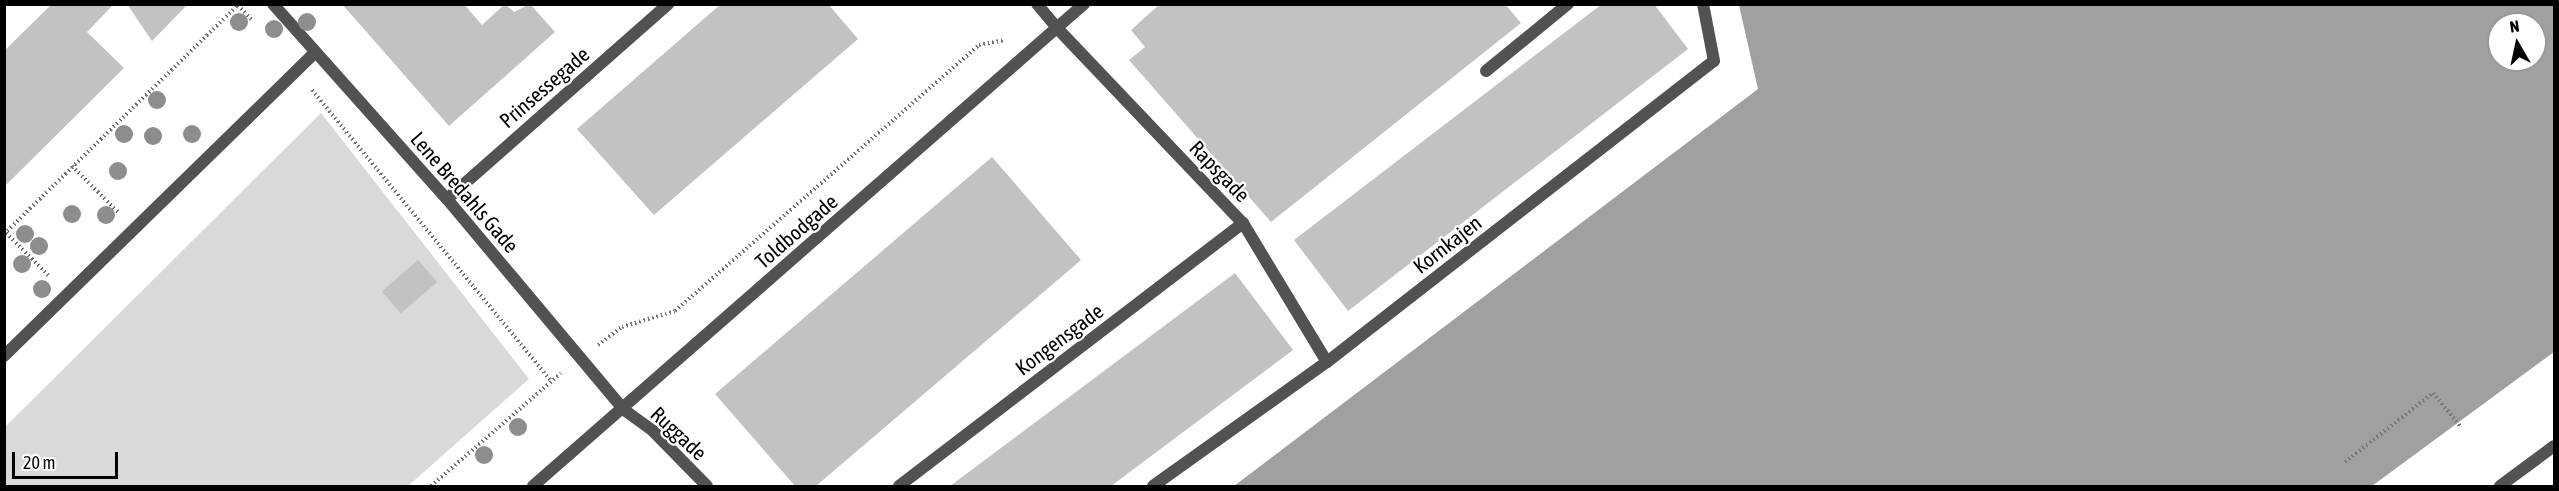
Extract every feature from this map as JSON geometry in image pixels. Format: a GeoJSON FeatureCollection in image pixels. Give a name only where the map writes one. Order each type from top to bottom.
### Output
{"type":"FeatureCollection","features":[{"type":"Feature","properties":{"kind":"street","name":"Lene Bredahls Gade"},"geometry":{"type":"LineString","coordinates":[[273,4],[447,199],[623,409]]}},
{"type":"Feature","properties":{"kind":"street","name":"Prinsessegade"},"geometry":{"type":"LineString","coordinates":[[447,199],[668,4]]}},
{"type":"Feature","properties":{"kind":"street","name":"Rapsgade"},"geometry":{"type":"LineString","coordinates":[[1037,4],[1057,28],[1243,223],[1327,362]]}},
{"type":"Feature","properties":{"kind":"street","name":"Toldbodgade"},"geometry":{"type":"LineString","coordinates":[[533,486],[1084,4]]}},
{"type":"Feature","properties":{"kind":"street"},"geometry":{"type":"LineString","coordinates":[[1486,71],[1568,4]]}},
{"type":"Feature","properties":{"kind":"street","name":"Kornkajen"},"geometry":{"type":"LineString","coordinates":[[1153,486],[1327,362],[1714,61],[1703,4]]}},
{"type":"Feature","properties":{"kind":"street"},"geometry":{"type":"LineString","coordinates":[[4,356],[315,53]]}},
{"type":"Feature","properties":{"kind":"street","name":"Kongensgade"},"geometry":{"type":"LineString","coordinates":[[899,486],[1243,223]]}},
{"type":"Feature","properties":{"kind":"street","name":"Ruggade"},"geometry":{"type":"LineString","coordinates":[[623,409],[653,431],[707,486]]}},
{"type":"Feature","properties":{"kind":"street"},"geometry":{"type":"LineString","coordinates":[[2500,486],[2554,447]]}},
{"type":"Feature","properties":{"kind":"path"},"geometry":{"type":"LineString","coordinates":[[68,294],[5,233],[239,4]]}},
{"type":"Feature","properties":{"kind":"path"},"geometry":{"type":"LineString","coordinates":[[430,486],[551,381],[622,327],[675,311],[979,45],[1013,38]]}},
{"type":"Feature","properties":{"kind":"path"},"geometry":{"type":"LineString","coordinates":[[296,71],[551,381]]}},
{"type":"Feature","properties":{"kind":"path"},"geometry":{"type":"LineString","coordinates":[[72,166],[135,229]]}},
{"type":"Feature","properties":{"kind":"path"},"geometry":{"type":"LineString","coordinates":[[2345,462],[2433,393],[2461,427]]}},
{"type":"Feature","properties":{"kind":"shaded area"},"geometry":{"type":"Polygon","coordinates":[[[1739,5],[2554,5],[2554,352],[2372,486],[1234,486],[1758,89],[1739,5]]]}},
{"type":"Feature","properties":{"kind":"shaded area"},"geometry":{"type":"Polygon","coordinates":[[[321,113],[529,379],[408,486],[5,486],[5,427],[321,113]]]}},
{"type":"Feature","properties":{"kind":"building"},"geometry":{"type":"Polygon","coordinates":[[[114,4],[87,32],[124,68],[4,187],[4,51],[51,5],[114,4]]]}},
{"type":"Feature","properties":{"kind":"building"},"geometry":{"type":"Polygon","coordinates":[[[127,4],[188,4],[152,41],[127,4]]]}},
{"type":"Feature","properties":{"kind":"building"},"geometry":{"type":"Polygon","coordinates":[[[342,4],[464,4],[482,25],[505,4],[514,12],[530,4],[555,32],[449,126],[342,4]]]}},
{"type":"Feature","properties":{"kind":"building"},"geometry":{"type":"Polygon","coordinates":[[[721,4],[828,4],[858,39],[654,215],[577,129],[721,4]]]}},
{"type":"Feature","properties":{"kind":"building"},"geometry":{"type":"Polygon","coordinates":[[[1160,4],[1505,4],[1521,23],[1271,222],[1129,60],[1145,47],[1131,30],[1160,4]]]}},
{"type":"Feature","properties":{"kind":"building"},"geometry":{"type":"Polygon","coordinates":[[[1602,4],[1654,4],[1688,49],[1348,311],[1294,240],[1602,4]]]}},
{"type":"Feature","properties":{"kind":"building"},"geometry":{"type":"Polygon","coordinates":[[[992,157],[1081,260],[816,486],[795,486],[715,394],[992,157]]]}},
{"type":"Feature","properties":{"kind":"building"},"geometry":{"type":"Polygon","coordinates":[[[418,260],[437,282],[401,313],[382,291],[418,260]]]}},
{"type":"Feature","properties":{"kind":"building"},"geometry":{"type":"Polygon","coordinates":[[[1235,273],[1293,350],[1111,486],[950,486],[1235,273]]]}}]}
